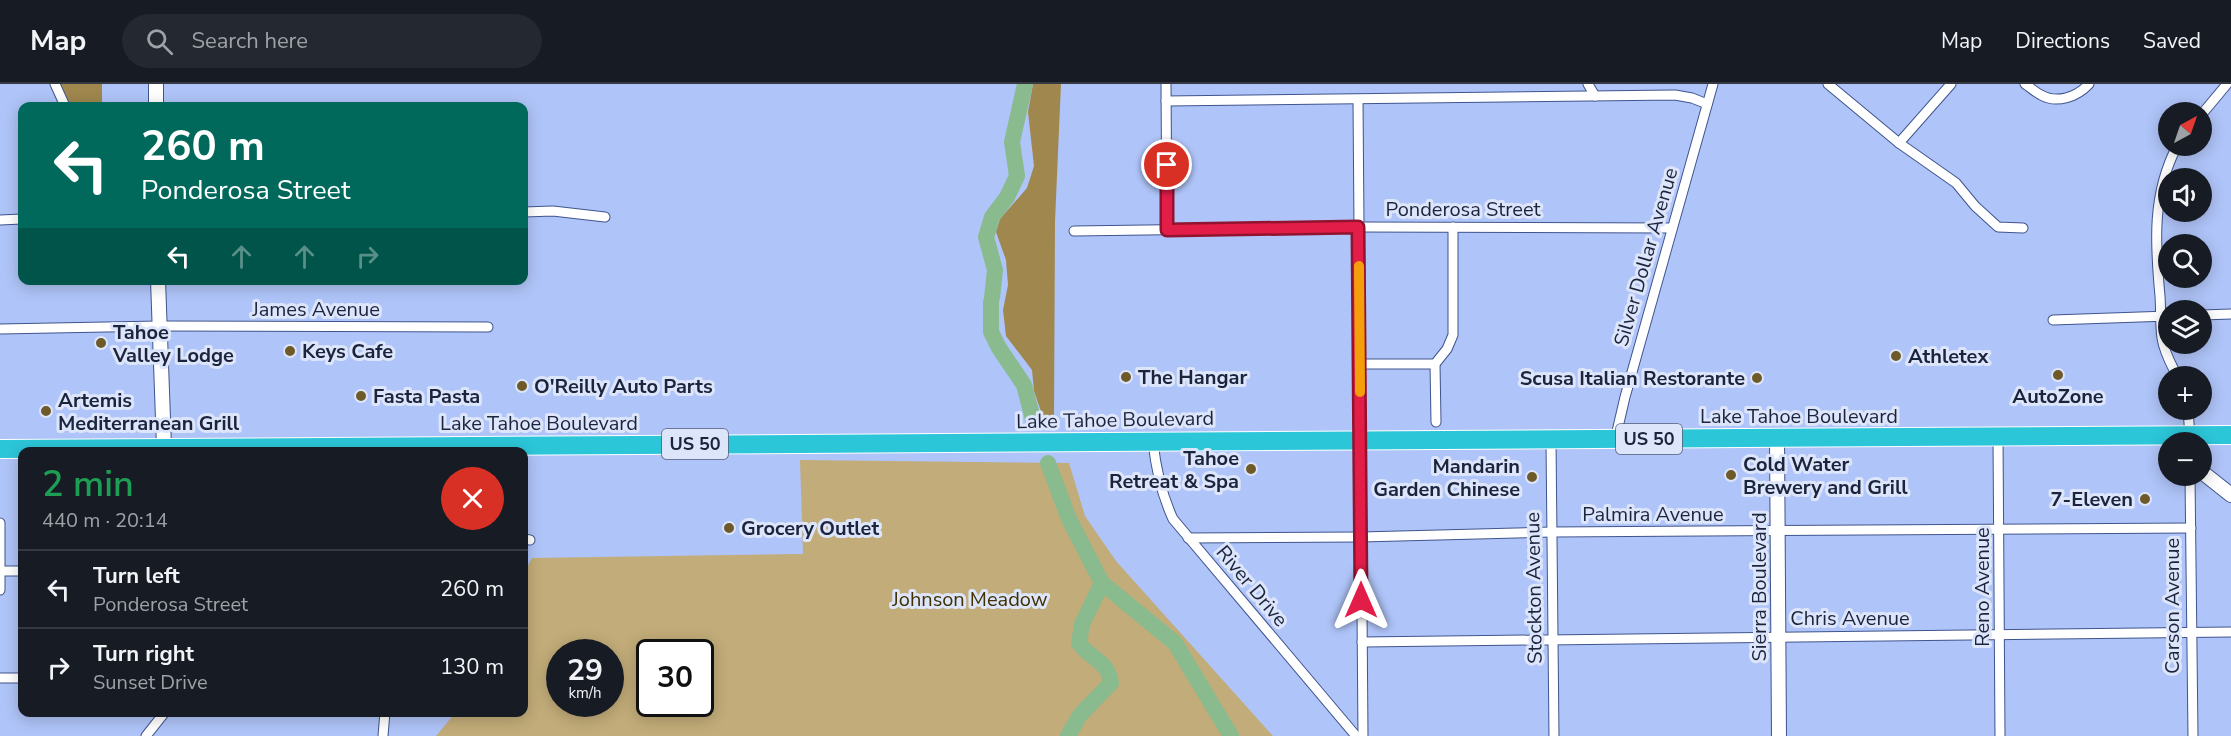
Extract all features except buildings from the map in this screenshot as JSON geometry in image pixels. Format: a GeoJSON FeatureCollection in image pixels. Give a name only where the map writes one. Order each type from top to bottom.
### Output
{"type":"FeatureCollection","features":[{"type":"Feature","properties":{"kind":"highway","name":"Lake Tahoe Boulevard"},"geometry":{"type":"LineString","coordinates":[[2212,437],[2231,435]]}},
{"type":"Feature","properties":{"kind":"highway","name":"Lake Tahoe Boulevard"},"geometry":{"type":"LineString","coordinates":[[528,448],[1777,438],[2158,439]]}},
{"type":"Feature","properties":{"kind":"highway","name":"Lake Tahoe Boulevard"},"geometry":{"type":"LineString","coordinates":[[0,449],[18,449]]}},
{"type":"Feature","properties":{"kind":"street"},"geometry":{"type":"LineString","coordinates":[[55,84],[64,102]]}},
{"type":"Feature","properties":{"kind":"street"},"geometry":{"type":"LineString","coordinates":[[156,84],[156,102]]}},
{"type":"Feature","properties":{"kind":"street"},"geometry":{"type":"LineString","coordinates":[[1166,84],[1167,230]]}},
{"type":"Feature","properties":{"kind":"street"},"geometry":{"type":"LineString","coordinates":[[1588,84],[1595,96]]}},
{"type":"Feature","properties":{"kind":"street","name":"Silver Dollar Avenue"},"geometry":{"type":"LineString","coordinates":[[1615,440],[1713,84]]}},
{"type":"Feature","properties":{"kind":"street"},"geometry":{"type":"LineString","coordinates":[[1828,84],[1899,143],[1956,183],[1975,206],[1998,227],[2023,228]]}},
{"type":"Feature","properties":{"kind":"street"},"geometry":{"type":"LineString","coordinates":[[1899,143],[1951,84]]}},
{"type":"Feature","properties":{"kind":"street"},"geometry":{"type":"LineString","coordinates":[[2025,84],[2042,96],[2056,99],[2074,96],[2089,84]]}},
{"type":"Feature","properties":{"kind":"street"},"geometry":{"type":"LineString","coordinates":[[2212,102],[2227,84]]}},
{"type":"Feature","properties":{"kind":"street"},"geometry":{"type":"LineString","coordinates":[[1166,101],[1675,95],[1707,104]]}},
{"type":"Feature","properties":{"kind":"street"},"geometry":{"type":"LineString","coordinates":[[1358,100],[1363,736]]}},
{"type":"Feature","properties":{"kind":"street"},"geometry":{"type":"LineString","coordinates":[[2164,300],[2155,244],[2160,190],[2172,156]]}},
{"type":"Feature","properties":{"kind":"street"},"geometry":{"type":"LineString","coordinates":[[528,212],[605,216]]}},
{"type":"Feature","properties":{"kind":"street"},"geometry":{"type":"LineString","coordinates":[[0,220],[18,219]]}},
{"type":"Feature","properties":{"kind":"street","name":"Ponderosa Street"},"geometry":{"type":"LineString","coordinates":[[1074,231],[1358,227],[1672,228]]}},
{"type":"Feature","properties":{"kind":"street"},"geometry":{"type":"LineString","coordinates":[[1436,422],[1435,364],[1447,350],[1453,335],[1453,227]]}},
{"type":"Feature","properties":{"kind":"street"},"geometry":{"type":"LineString","coordinates":[[158,285],[164,447]]}},
{"type":"Feature","properties":{"kind":"street"},"geometry":{"type":"LineString","coordinates":[[2212,315],[2231,314]]}},
{"type":"Feature","properties":{"kind":"street"},"geometry":{"type":"LineString","coordinates":[[2053,320],[2158,316]]}},
{"type":"Feature","properties":{"kind":"street","name":"James Avenue"},"geometry":{"type":"LineString","coordinates":[[0,328],[488,327]]}},
{"type":"Feature","properties":{"kind":"street"},"geometry":{"type":"LineString","coordinates":[[1360,364],[1435,364]]}},
{"type":"Feature","properties":{"kind":"street","name":"Reno Avenue"},"geometry":{"type":"LineString","coordinates":[[1998,437],[2000,736]]}},
{"type":"Feature","properties":{"kind":"street","name":"Sierra Boulevard"},"geometry":{"type":"LineString","coordinates":[[1777,438],[1779,736]]}},
{"type":"Feature","properties":{"kind":"street","name":"Stockton Avenue"},"geometry":{"type":"LineString","coordinates":[[1551,440],[1554,736]]}},
{"type":"Feature","properties":{"kind":"street","name":"River Drive"},"geometry":{"type":"LineString","coordinates":[[1153,442],[1156,473],[1173,519],[1356,736]]}},
{"type":"Feature","properties":{"kind":"street"},"geometry":{"type":"LineString","coordinates":[[2212,480],[2231,495]]}},
{"type":"Feature","properties":{"kind":"street","name":"Carson Avenue"},"geometry":{"type":"LineString","coordinates":[[2190,486],[2193,736]]}},
{"type":"Feature","properties":{"kind":"street"},"geometry":{"type":"LineString","coordinates":[[0,523],[0,591]]}},
{"type":"Feature","properties":{"kind":"street","name":"Palmira Avenue"},"geometry":{"type":"LineString","coordinates":[[1188,538],[1361,537],[1552,532],[2191,528]]}},
{"type":"Feature","properties":{"kind":"street"},"geometry":{"type":"LineString","coordinates":[[0,572],[18,571]]}},
{"type":"Feature","properties":{"kind":"street","name":"Chris Avenue"},"geometry":{"type":"LineString","coordinates":[[1362,642],[2231,632]]}},
{"type":"Feature","properties":{"kind":"street"},"geometry":{"type":"LineString","coordinates":[[0,678],[18,678]]}},
{"type":"Feature","properties":{"kind":"street"},"geometry":{"type":"LineString","coordinates":[[146,736],[161,717]]}},
{"type":"Feature","properties":{"kind":"street"},"geometry":{"type":"LineString","coordinates":[[383,736],[385,717]]}},
{"type":"Feature","properties":{"kind":"green space","name":"Johnson Meadow"},"geometry":{"type":"Polygon","coordinates":[[[800,460],[1069,463],[1085,516],[1116,561],[1273,736],[436,736],[452,717],[528,717],[528,566],[532,558],[803,554],[800,460]]]}},
{"type":"Feature","properties":{"kind":"shaded area"},"geometry":{"type":"Polygon","coordinates":[[[60,84],[102,84],[102,102],[69,102],[60,84]]]}},
{"type":"Feature","properties":{"kind":"shaded area"},"geometry":{"type":"Polygon","coordinates":[[[1033,84],[1061,84],[1055,221],[1054,422],[1045,423],[1034,391],[1032,370],[1006,336],[1003,310],[1008,285],[1006,260],[996,232],[1000,219],[1027,188],[1034,166],[1028,112],[1033,84]]]}},
{"type":"Feature","properties":{"kind":"waterway"},"geometry":{"type":"LineString","coordinates":[[992,298],[995,270],[986,237],[992,217],[1007,197],[1017,176],[1012,142],[1025,84]]}},
{"type":"Feature","properties":{"kind":"waterway"},"geometry":{"type":"LineString","coordinates":[[991,302],[991,332],[1024,385],[1034,423]]}},
{"type":"Feature","properties":{"kind":"waterway"},"geometry":{"type":"LineString","coordinates":[[1048,463],[1069,519],[1102,583],[1175,643],[1231,736]]}},
{"type":"Feature","properties":{"kind":"waterway"},"geometry":{"type":"LineString","coordinates":[[1068,736],[1080,715],[1111,683],[1103,665],[1079,643],[1082,624],[1102,583]]}},
{"type":"Feature","properties":{"kind":"slow traffic"},"geometry":{"type":"LineString","coordinates":[[1359,266],[1360,392]]}},
{"type":"Feature","properties":{"kind":"place","name":"Tahoe Valley Lodge"},"geometry":{"type":"Point","coordinates":[101,343]}},
{"type":"Feature","properties":{"kind":"place","name":"Keys Cafe"},"geometry":{"type":"Point","coordinates":[290,351]}},
{"type":"Feature","properties":{"kind":"place","name":"Athletex"},"geometry":{"type":"Point","coordinates":[1896,356]}},
{"type":"Feature","properties":{"kind":"place","name":"AutoZone"},"geometry":{"type":"Point","coordinates":[2058,375]}},
{"type":"Feature","properties":{"kind":"place","name":"The Hangar"},"geometry":{"type":"Point","coordinates":[1126,377]}},
{"type":"Feature","properties":{"kind":"place","name":"Scusa Italian Restorante"},"geometry":{"type":"Point","coordinates":[1757,378]}},
{"type":"Feature","properties":{"kind":"place","name":"O'Reilly Auto Parts"},"geometry":{"type":"Point","coordinates":[522,386]}},
{"type":"Feature","properties":{"kind":"place","name":"Fasta Pasta"},"geometry":{"type":"Point","coordinates":[361,396]}},
{"type":"Feature","properties":{"kind":"place","name":"Artemis Mediterranean Grill"},"geometry":{"type":"Point","coordinates":[46,411]}},
{"type":"Feature","properties":{"kind":"place","name":"Tahoe Retreat & Spa"},"geometry":{"type":"Point","coordinates":[1251,469]}},
{"type":"Feature","properties":{"kind":"place","name":"Cold Water Brewery and Grill"},"geometry":{"type":"Point","coordinates":[1731,475]}},
{"type":"Feature","properties":{"kind":"place","name":"Mandarin Garden Chinese"},"geometry":{"type":"Point","coordinates":[1532,477]}},
{"type":"Feature","properties":{"kind":"place","name":"7-Eleven"},"geometry":{"type":"Point","coordinates":[2145,499]}},
{"type":"Feature","properties":{"kind":"place","name":"Grocery Outlet"},"geometry":{"type":"Point","coordinates":[729,528]}},
{"type":"Feature","properties":{"kind":"route"},"geometry":{"type":"LineString","coordinates":[[1167,165],[1167,230],[1358,227],[1361,600]]}}]}
